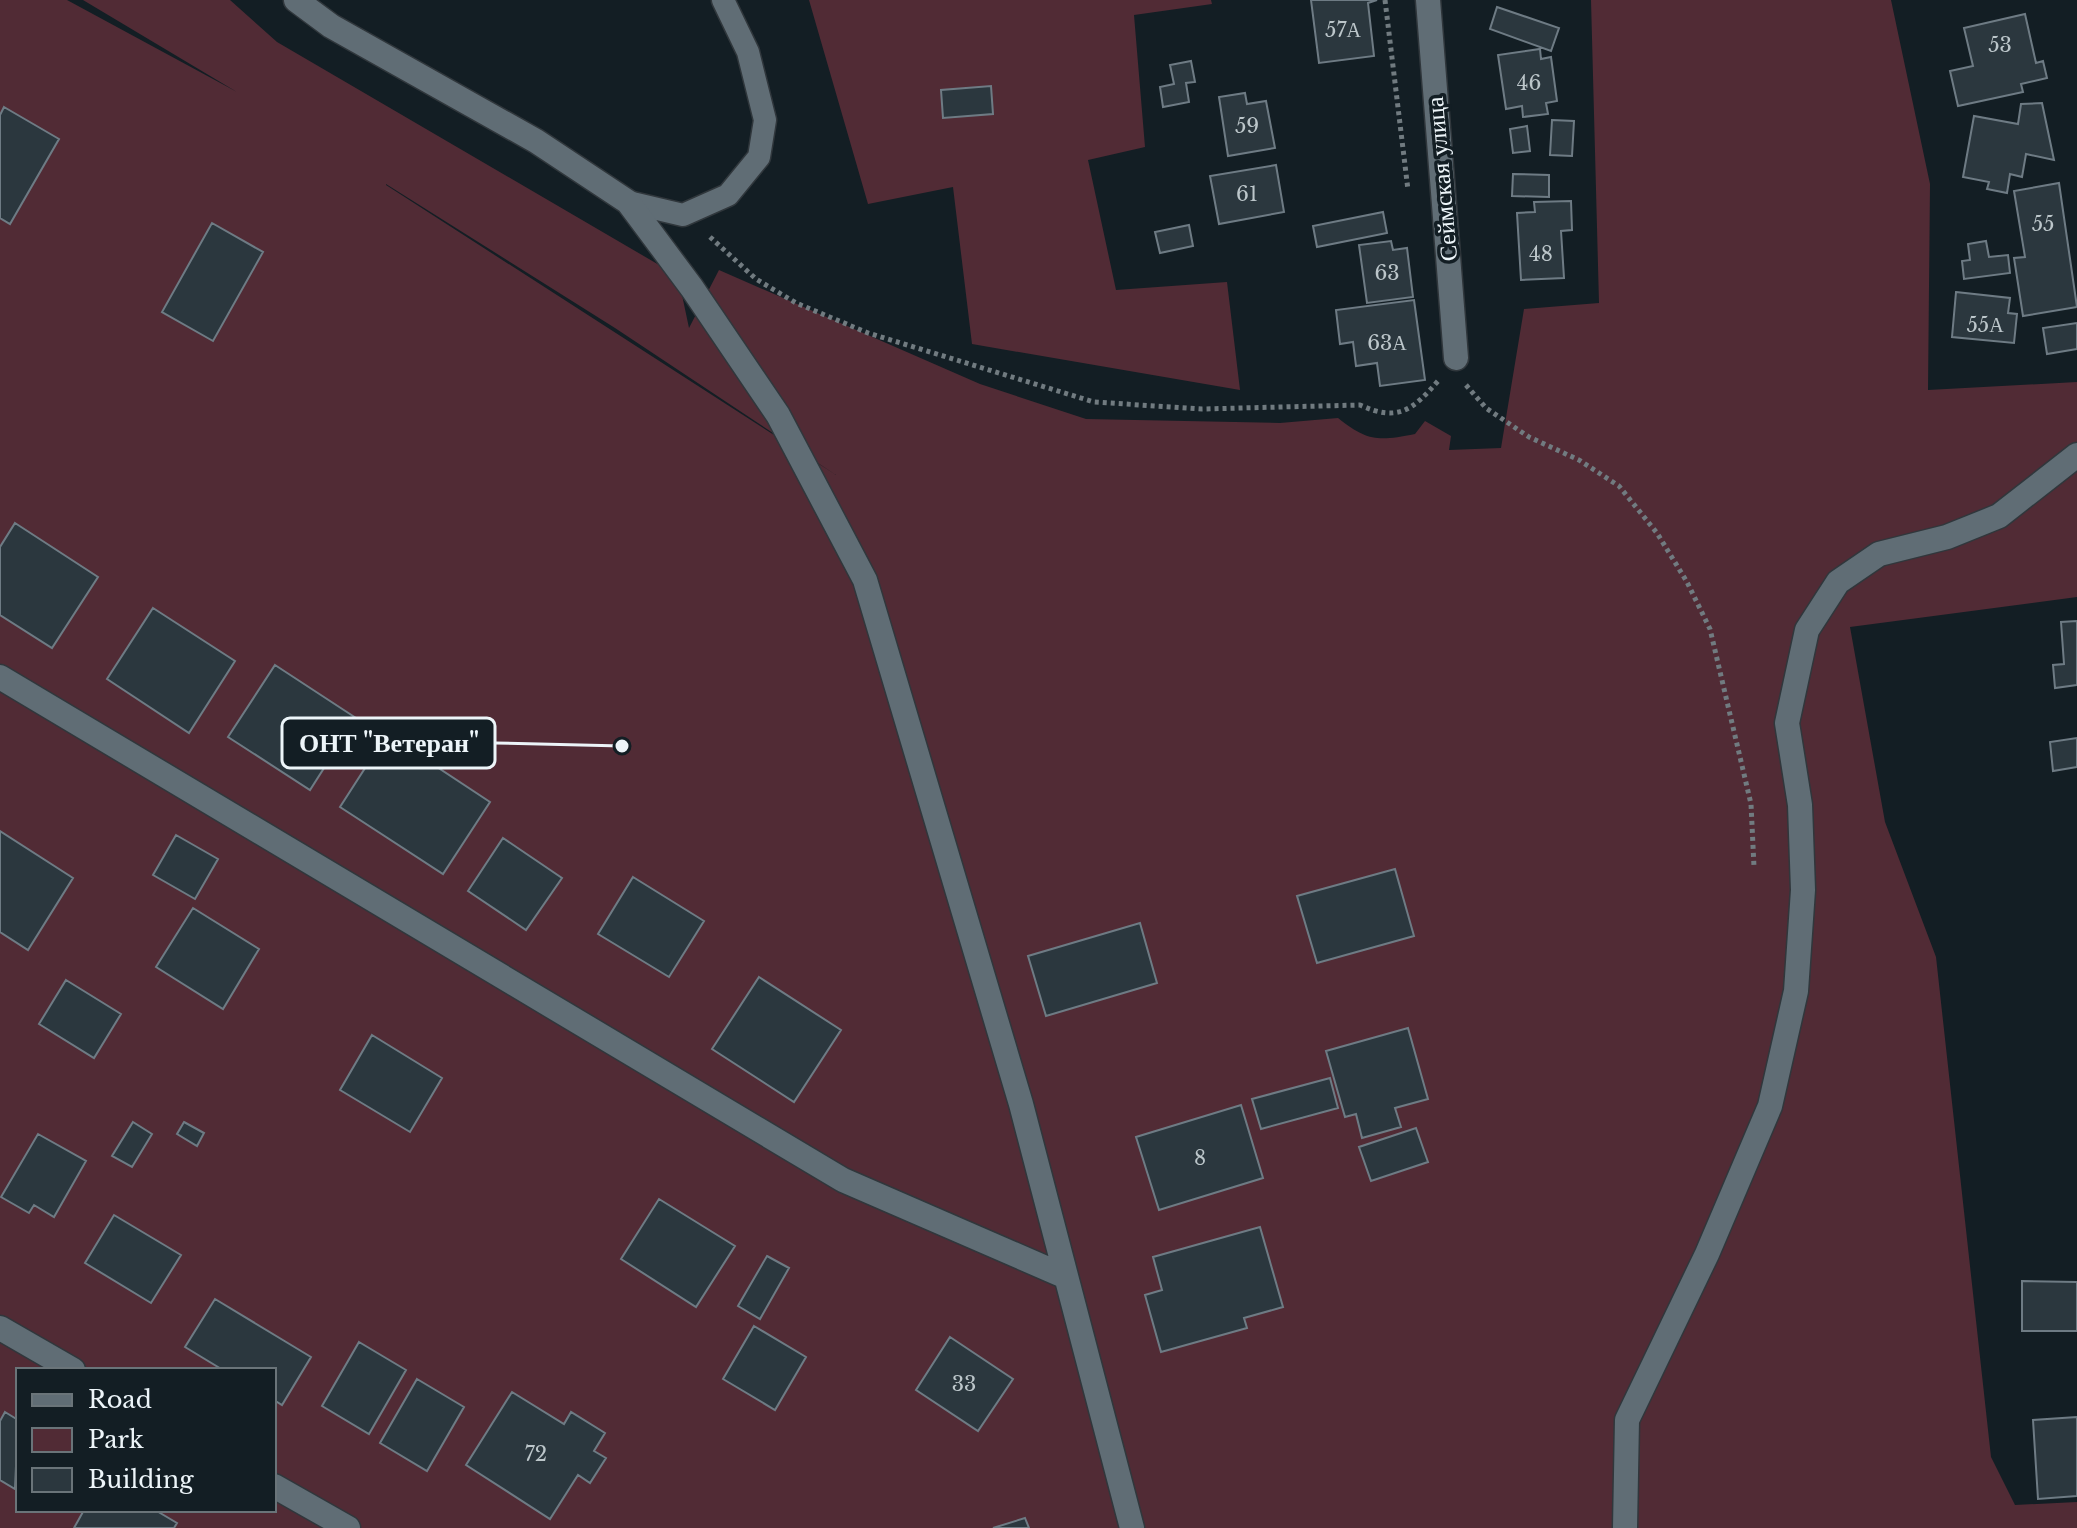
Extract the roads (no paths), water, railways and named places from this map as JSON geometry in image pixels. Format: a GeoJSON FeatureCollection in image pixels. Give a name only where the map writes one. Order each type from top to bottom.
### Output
{"type":"FeatureCollection","features":[{"type":"Feature","properties":{"kind":"street"},"geometry":{"type":"LineString","coordinates":[[296,0],[331,26],[536,141],[628,202],[692,288],[778,415],[865,580],[1021,1104],[1132,1528]]}},
{"type":"Feature","properties":{"kind":"street","name":"Сеймская улица"},"geometry":{"type":"LineString","coordinates":[[1428,0],[1456,358]]}},
{"type":"Feature","properties":{"kind":"street"},"geometry":{"type":"LineString","coordinates":[[1625,1528],[1627,1420],[1707,1254],[1770,1106],[1796,991],[1802,861],[1800,805],[1787,723],[1807,630],[1838,582],[1879,554],[1947,537],[1999,516],[2077,455]]}},
{"type":"Feature","properties":{"kind":"street"},"geometry":{"type":"LineString","coordinates":[[0,677],[843,1180],[1064,1276]]}},
{"type":"Feature","properties":{"kind":"street"},"geometry":{"type":"LineString","coordinates":[[0,1328],[70,1368]]}},
{"type":"Feature","properties":{"kind":"street"},"geometry":{"type":"LineString","coordinates":[[276,1487],[348,1528]]}},
{"type":"Feature","properties":{"kind":"lane"},"geometry":{"type":"LineString","coordinates":[[628,202],[683,215],[728,195],[759,157],[765,120],[748,52],[723,0]]}},
{"type":"Feature","properties":{"kind":"place","name":"ОНТ \"Ветеран\""},"geometry":{"type":"Point","coordinates":[622,746]}}]}
